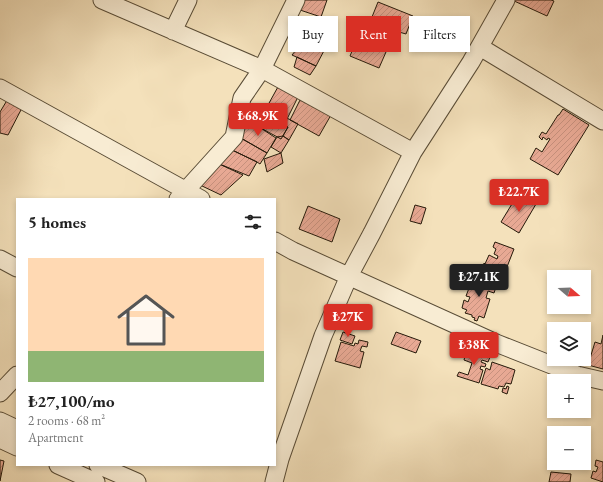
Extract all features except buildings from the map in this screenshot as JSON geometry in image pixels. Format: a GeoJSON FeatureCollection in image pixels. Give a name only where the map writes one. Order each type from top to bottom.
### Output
{"type":"FeatureCollection","features":[{"type":"Feature","properties":{"kind":"street"},"geometry":{"type":"LineString","coordinates":[[102,0],[262,69],[413,152]]}},
{"type":"Feature","properties":{"kind":"street"},"geometry":{"type":"LineString","coordinates":[[173,31],[188,0]]}},
{"type":"Feature","properties":{"kind":"street"},"geometry":{"type":"LineString","coordinates":[[0,88],[188,196],[234,137],[242,98],[262,69],[296,0]]}},
{"type":"Feature","properties":{"kind":"street"},"geometry":{"type":"LineString","coordinates":[[274,482],[280,459],[323,336],[349,276],[413,152],[471,62],[506,0]]}},
{"type":"Feature","properties":{"kind":"street"},"geometry":{"type":"LineString","coordinates":[[480,47],[603,121]]}},
{"type":"Feature","properties":{"kind":"street"},"geometry":{"type":"LineString","coordinates":[[276,242],[293,251],[496,343],[577,375],[603,380]]}},
{"type":"Feature","properties":{"kind":"street"},"geometry":{"type":"LineString","coordinates":[[0,259],[16,267]]}},
{"type":"Feature","properties":{"kind":"street"},"geometry":{"type":"LineString","coordinates":[[0,393],[16,376]]}},
{"type":"Feature","properties":{"kind":"street"},"geometry":{"type":"LineString","coordinates":[[0,421],[16,429]]}},
{"type":"Feature","properties":{"kind":"street"},"geometry":{"type":"LineString","coordinates":[[0,439],[16,447]]}},
{"type":"Feature","properties":{"kind":"street"},"geometry":{"type":"LineString","coordinates":[[60,466],[96,482]]}},
{"type":"Feature","properties":{"kind":"street"},"geometry":{"type":"LineString","coordinates":[[100,466],[137,482]]}}]}
